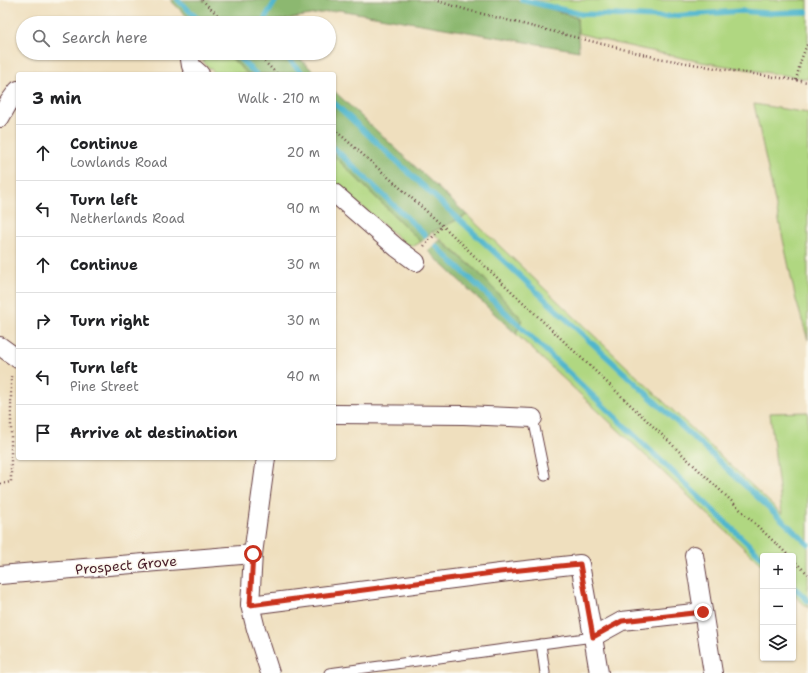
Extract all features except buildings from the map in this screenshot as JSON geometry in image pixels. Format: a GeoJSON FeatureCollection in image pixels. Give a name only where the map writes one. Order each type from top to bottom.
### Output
{"type":"FeatureCollection","features":[{"type":"Feature","properties":{"kind":"street"},"geometry":{"type":"LineString","coordinates":[[190,60],[191,66],[198,72]]}},
{"type":"Feature","properties":{"kind":"street"},"geometry":{"type":"LineString","coordinates":[[0,118],[16,93]]}},
{"type":"Feature","properties":{"kind":"street"},"geometry":{"type":"LineString","coordinates":[[337,202],[416,262]]}},
{"type":"Feature","properties":{"kind":"street"},"geometry":{"type":"LineString","coordinates":[[0,346],[16,358]]}},
{"type":"Feature","properties":{"kind":"street"},"geometry":{"type":"LineString","coordinates":[[336,414],[464,415],[533,418]]}},
{"type":"Feature","properties":{"kind":"street"},"geometry":{"type":"LineString","coordinates":[[266,460],[253,554],[250,605],[270,673]]}},
{"type":"Feature","properties":{"kind":"street","name":"Prospect Grove"},"geometry":{"type":"LineString","coordinates":[[0,575],[253,554]]}},
{"type":"Feature","properties":{"kind":"street"},"geometry":{"type":"LineString","coordinates":[[694,556],[713,673]]}},
{"type":"Feature","properties":{"kind":"street"},"geometry":{"type":"LineString","coordinates":[[250,605],[500,572],[580,564],[598,673]]}},
{"type":"Feature","properties":{"kind":"street"},"geometry":{"type":"LineString","coordinates":[[593,637],[622,621],[703,612]]}},
{"type":"Feature","properties":{"kind":"lane"},"geometry":{"type":"LineString","coordinates":[[533,418],[544,476]]}},
{"type":"Feature","properties":{"kind":"lane"},"geometry":{"type":"LineString","coordinates":[[329,673],[593,637]]}},
{"type":"Feature","properties":{"kind":"lane"},"geometry":{"type":"LineString","coordinates":[[541,644],[545,673]]}},
{"type":"Feature","properties":{"kind":"path"},"geometry":{"type":"LineString","coordinates":[[202,0],[219,16]]}},
{"type":"Feature","properties":{"kind":"path"},"geometry":{"type":"LineString","coordinates":[[434,0],[474,12],[658,58],[808,82]]}},
{"type":"Feature","properties":{"kind":"path"},"geometry":{"type":"LineString","coordinates":[[796,80],[801,60],[808,42]]}},
{"type":"Feature","properties":{"kind":"path"},"geometry":{"type":"LineString","coordinates":[[263,60],[275,72]]}},
{"type":"Feature","properties":{"kind":"path"},"geometry":{"type":"LineString","coordinates":[[336,131],[443,226],[786,553]]}},
{"type":"Feature","properties":{"kind":"path"},"geometry":{"type":"LineString","coordinates":[[416,262],[421,249],[443,226]]}},
{"type":"Feature","properties":{"kind":"path"},"geometry":{"type":"LineString","coordinates":[[0,484],[11,482],[11,376]]}},
{"type":"Feature","properties":{"kind":"path"},"geometry":{"type":"LineString","coordinates":[[796,563],[808,574]]}},
{"type":"Feature","properties":{"kind":"green space"},"geometry":{"type":"Polygon","coordinates":[[[170,0],[524,0],[577,18],[579,51],[339,10],[304,16],[187,16],[170,0]]]}},
{"type":"Feature","properties":{"kind":"green space"},"geometry":{"type":"Polygon","coordinates":[[[524,0],[808,0],[808,79],[701,62],[615,43],[578,33],[577,18],[524,0]]]}},
{"type":"Feature","properties":{"kind":"green space"},"geometry":{"type":"Polygon","coordinates":[[[203,60],[233,60],[246,72],[214,72],[203,60]]]}},
{"type":"Feature","properties":{"kind":"green space"},"geometry":{"type":"Polygon","coordinates":[[[233,60],[301,60],[314,72],[246,72],[233,60]]]}},
{"type":"Feature","properties":{"kind":"green space"},"geometry":{"type":"Polygon","coordinates":[[[336,93],[467,215],[432,232],[421,242],[336,158],[336,93]]]}},
{"type":"Feature","properties":{"kind":"green space"},"geometry":{"type":"Polygon","coordinates":[[[754,104],[808,113],[808,340],[796,300],[754,104]]]}},
{"type":"Feature","properties":{"kind":"green space"},"geometry":{"type":"Polygon","coordinates":[[[336,158],[421,242],[414,246],[406,244],[336,185],[336,158]]]}},
{"type":"Feature","properties":{"kind":"green space"},"geometry":{"type":"Polygon","coordinates":[[[467,215],[782,514],[770,413],[808,412],[808,608],[796,597],[796,553],[760,553],[760,563],[516,334],[522,319],[475,269],[432,232],[467,215]]]}},
{"type":"Feature","properties":{"kind":"green space"},"geometry":{"type":"Polygon","coordinates":[[[440,240],[475,269],[522,319],[516,334],[428,251],[440,240]]]}},
{"type":"Feature","properties":{"kind":"waterway"},"geometry":{"type":"LineString","coordinates":[[178,0],[195,16]]}},
{"type":"Feature","properties":{"kind":"waterway"},"geometry":{"type":"LineString","coordinates":[[266,16],[276,0]]}},
{"type":"Feature","properties":{"kind":"waterway"},"geometry":{"type":"LineString","coordinates":[[522,0],[581,14],[659,17],[741,11],[766,13],[806,12]]}},
{"type":"Feature","properties":{"kind":"waterway"},"geometry":{"type":"LineString","coordinates":[[241,60],[254,72]]}},
{"type":"Feature","properties":{"kind":"waterway"},"geometry":{"type":"LineString","coordinates":[[290,60],[301,72]]}},
{"type":"Feature","properties":{"kind":"waterway"},"geometry":{"type":"LineString","coordinates":[[336,105],[808,544]]}},
{"type":"Feature","properties":{"kind":"waterway"},"geometry":{"type":"LineString","coordinates":[[336,150],[425,235]]}},
{"type":"Feature","properties":{"kind":"waterway"},"geometry":{"type":"LineString","coordinates":[[436,246],[760,555]]}},
{"type":"Feature","properties":{"kind":"waterway"},"geometry":{"type":"LineString","coordinates":[[796,589],[808,601]]}},
{"type":"Feature","properties":{"kind":"route"},"geometry":{"type":"LineString","coordinates":[[253,554],[250,605],[500,572],[580,564],[593,637],[622,621],[703,612]]}}]}
